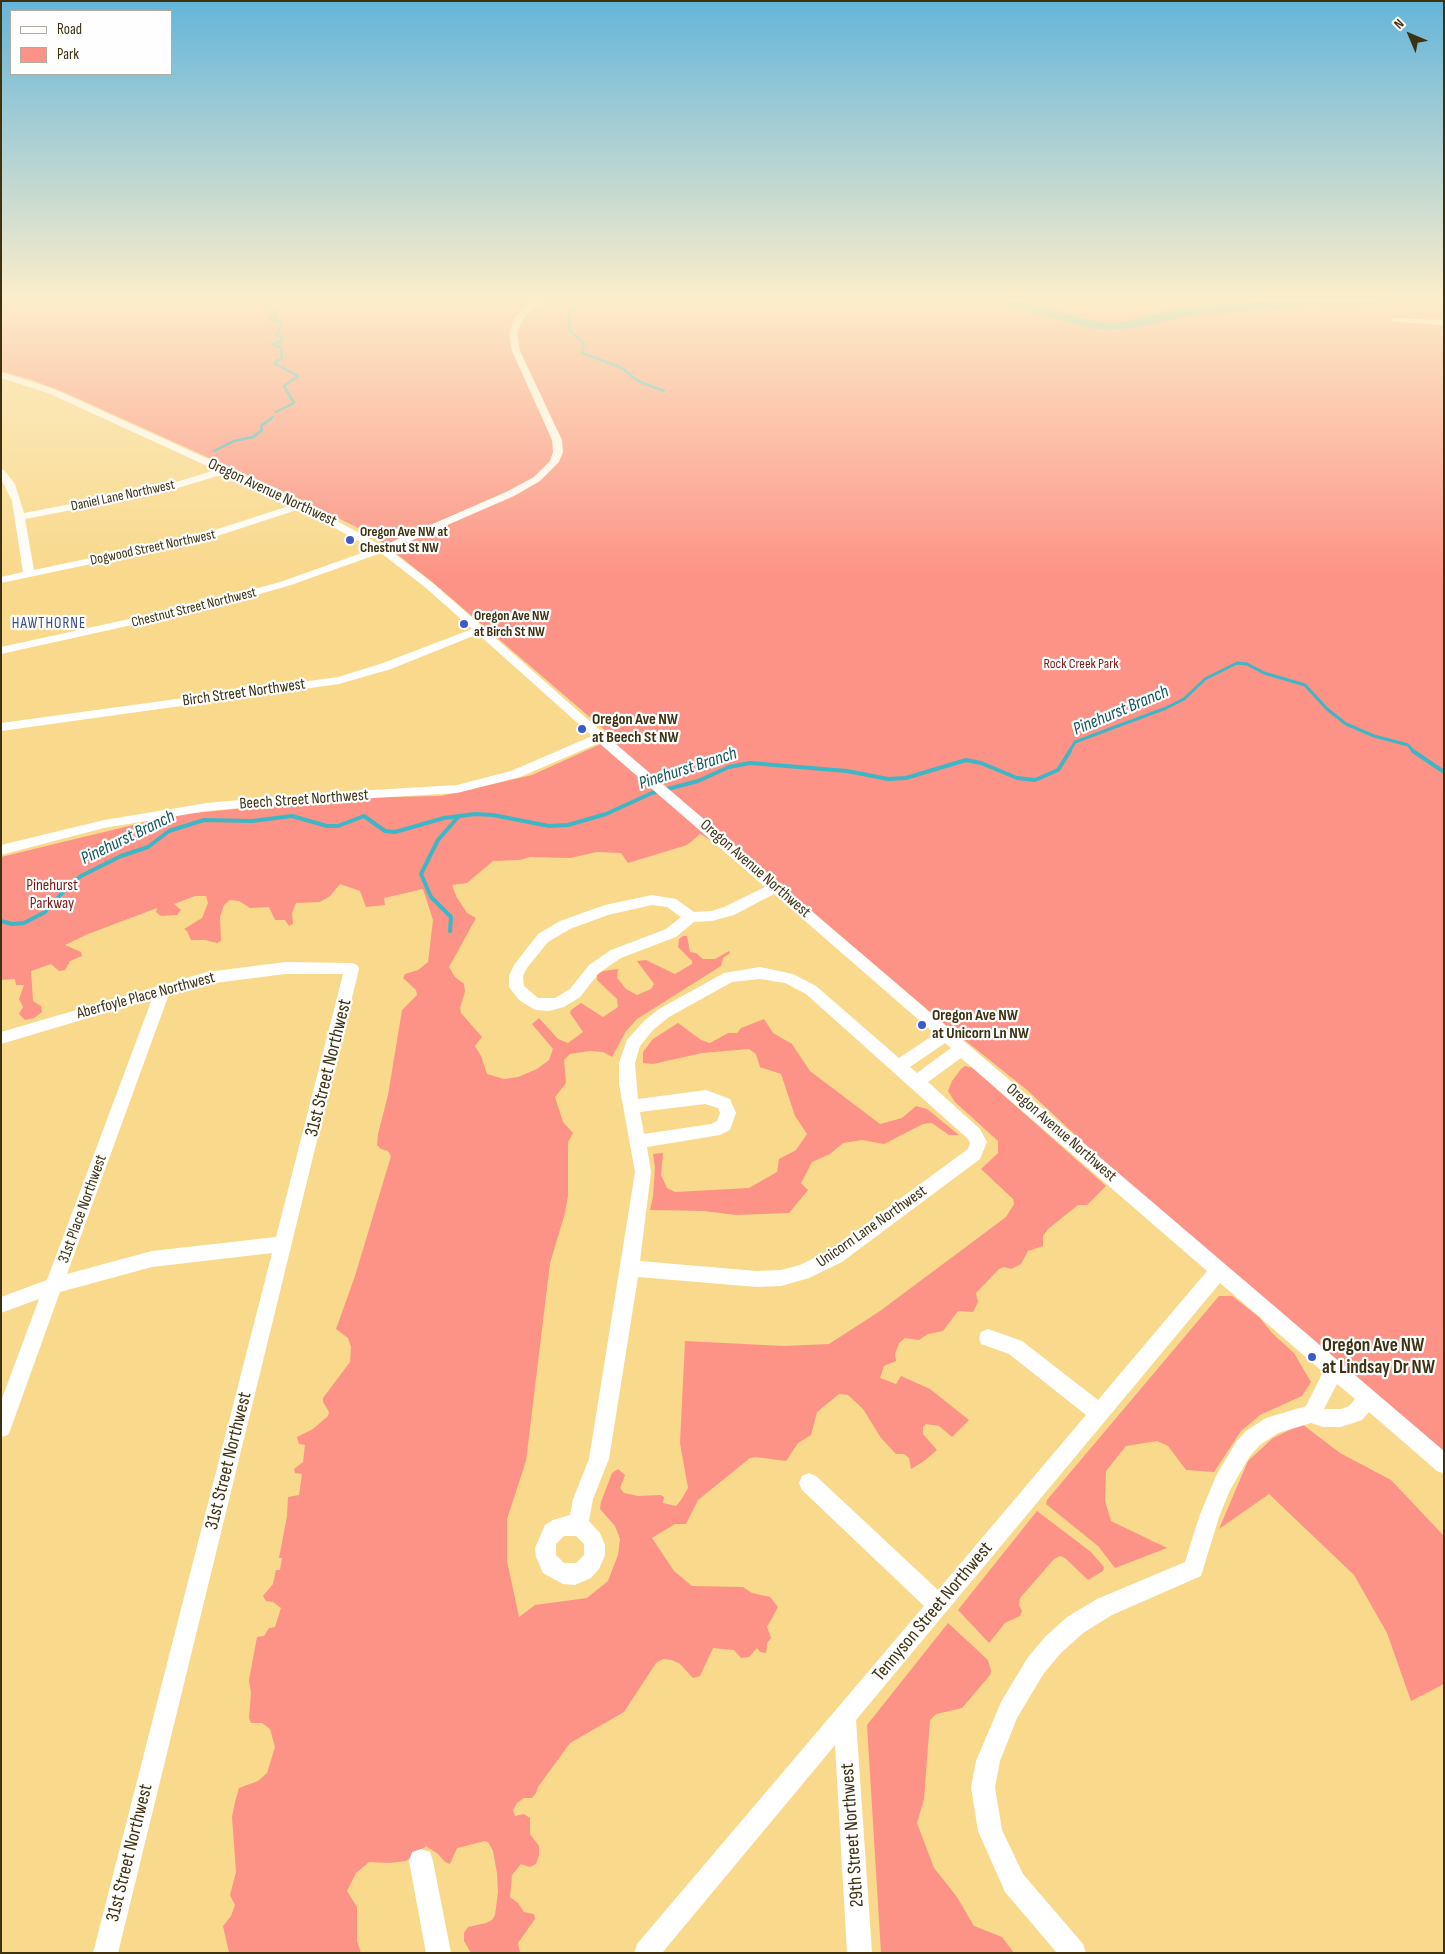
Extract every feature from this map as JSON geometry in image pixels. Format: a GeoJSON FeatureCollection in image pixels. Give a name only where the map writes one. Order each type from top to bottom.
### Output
{"type":"FeatureCollection","features":[{"type":"Feature","properties":{"kind":"street","name":"Oregon Avenue Northwest"},"geometry":{"type":"LineString","coordinates":[[54,392],[301,505],[382,550],[412,572],[1444,1464]]}},
{"type":"Feature","properties":{"kind":"street","name":"Chestnut Street Northwest"},"geometry":{"type":"LineString","coordinates":[[1,651],[222,602],[297,580],[382,550],[520,489],[542,475],[554,462],[558,452],[557,438],[536,392]]}},
{"type":"Feature","properties":{"kind":"street","name":"Daniel Lane Northwest"},"geometry":{"type":"LineString","coordinates":[[20,517],[161,490],[225,470]]}},
{"type":"Feature","properties":{"kind":"street"},"geometry":{"type":"LineString","coordinates":[[1,472],[15,495],[29,574]]}},
{"type":"Feature","properties":{"kind":"street","name":"Dogwood Street Northwest"},"geometry":{"type":"LineString","coordinates":[[1,580],[201,538],[244,526],[301,505]]}},
{"type":"Feature","properties":{"kind":"street","name":"Birch Street Northwest"},"geometry":{"type":"LineString","coordinates":[[1,727],[30,721],[339,680],[387,666],[479,630]]}},
{"type":"Feature","properties":{"kind":"street","name":"Beech Street Northwest"},"geometry":{"type":"LineString","coordinates":[[1,850],[104,824],[208,807],[306,798],[419,793],[457,789],[515,774],[601,737]]}},
{"type":"Feature","properties":{"kind":"street"},"geometry":{"type":"LineString","coordinates":[[691,917],[671,903],[652,900],[605,910],[565,925],[543,938],[521,965],[516,976],[517,987],[524,996],[535,1004],[549,1005],[559,1003],[575,993],[594,969],[610,957],[628,948],[671,933],[691,917],[712,916],[730,911],[776,887]]}},
{"type":"Feature","properties":{"kind":"street","name":"Aberfoyle Place Northwest"},"geometry":{"type":"LineString","coordinates":[[1,1038],[192,981],[253,971],[309,967],[352,968]]}},
{"type":"Feature","properties":{"kind":"street","name":"31st Street Northwest"},"geometry":{"type":"LineString","coordinates":[[105,1953],[353,974],[352,968]]}},
{"type":"Feature","properties":{"kind":"street","name":"Unicorn Lane Northwest"},"geometry":{"type":"LineString","coordinates":[[578,1525],[583,1499],[598,1458],[642,1184],[638,1142],[626,1078],[627,1063],[632,1047],[643,1031],[664,1013],[718,982],[740,974],[774,974],[802,984],[917,1082],[974,1134],[979,1142],[977,1151],[836,1256],[803,1272],[775,1278],[630,1268]]}},
{"type":"Feature","properties":{"kind":"street","name":"31st Place Northwest"},"geometry":{"type":"LineString","coordinates":[[1,1428],[163,989]]}},
{"type":"Feature","properties":{"kind":"street"},"geometry":{"type":"LineString","coordinates":[[899,1066],[947,1034]]}},
{"type":"Feature","properties":{"kind":"street"},"geometry":{"type":"LineString","coordinates":[[917,1082],[963,1048]]}},
{"type":"Feature","properties":{"kind":"street"},"geometry":{"type":"LineString","coordinates":[[631,1107],[706,1097],[724,1104],[728,1113],[724,1126],[714,1130],[638,1142]]}},
{"type":"Feature","properties":{"kind":"street"},"geometry":{"type":"LineString","coordinates":[[1,1305],[55,1285],[152,1259],[200,1252],[284,1244]]}},
{"type":"Feature","properties":{"kind":"street","name":"Tennyson Street Northwest"},"geometry":{"type":"LineString","coordinates":[[646,1953],[1219,1271]]}},
{"type":"Feature","properties":{"kind":"street"},"geometry":{"type":"LineString","coordinates":[[988,1338],[1015,1347],[1099,1413]]}},
{"type":"Feature","properties":{"kind":"street"},"geometry":{"type":"LineString","coordinates":[[1074,1953],[1014,1883],[990,1831],[983,1787],[988,1761],[1009,1710],[1036,1665],[1053,1645],[1075,1625],[1105,1606],[1182,1576],[1194,1569],[1216,1500],[1243,1449],[1262,1431],[1312,1413],[1334,1370]]}},
{"type":"Feature","properties":{"kind":"street"},"geometry":{"type":"LineString","coordinates":[[1312,1413],[1323,1418],[1341,1418],[1355,1413],[1368,1399]]}},
{"type":"Feature","properties":{"kind":"street"},"geometry":{"type":"LineString","coordinates":[[809,1483],[938,1605]]}},
{"type":"Feature","properties":{"kind":"street","name":"29th Street Northwest"},"geometry":{"type":"LineString","coordinates":[[845,1717],[860,1953]]}},
{"type":"Feature","properties":{"kind":"street"},"geometry":{"type":"LineString","coordinates":[[421,1861],[439,1953]]}},
{"type":"Feature","properties":{"kind":"green space","name":"Rock Creek Park"},"geometry":{"type":"Polygon","coordinates":[[[64,392],[1444,392],[1444,1455],[1126,1182],[1027,1090],[937,1018],[766,872],[700,834],[687,845],[628,863],[621,853],[597,852],[570,858],[530,857],[520,860],[493,861],[467,883],[452,885],[456,896],[467,913],[476,918],[449,967],[455,977],[464,984],[465,992],[460,1008],[461,1013],[482,1037],[475,1046],[481,1056],[487,1074],[504,1079],[518,1077],[537,1069],[549,1060],[553,1049],[532,1024],[539,1018],[558,1039],[568,1043],[583,1032],[570,1013],[571,1010],[581,1003],[603,1017],[618,1007],[617,999],[597,980],[597,975],[603,971],[618,969],[617,978],[626,989],[637,995],[651,989],[654,984],[637,961],[646,960],[675,974],[692,964],[692,961],[678,947],[679,939],[683,936],[687,936],[690,952],[696,953],[703,959],[715,959],[729,951],[730,953],[723,958],[721,966],[637,1019],[626,1031],[612,1057],[603,1052],[590,1051],[570,1054],[564,1060],[566,1083],[555,1097],[563,1122],[573,1133],[568,1142],[568,1195],[565,1213],[550,1263],[526,1461],[507,1519],[507,1561],[519,1617],[535,1605],[587,1598],[608,1581],[618,1555],[620,1539],[615,1526],[600,1509],[612,1473],[618,1469],[625,1475],[620,1488],[624,1493],[638,1496],[661,1495],[664,1497],[663,1503],[676,1506],[681,1500],[688,1488],[680,1443],[685,1341],[784,1346],[829,1344],[880,1311],[1006,1217],[1014,1204],[1013,1199],[981,1169],[998,1153],[998,1141],[955,1102],[948,1091],[952,1081],[965,1066],[973,1068],[1106,1186],[1087,1205],[1078,1205],[1048,1229],[1043,1236],[1043,1246],[1028,1251],[1021,1264],[1011,1269],[1004,1267],[999,1269],[976,1293],[978,1302],[973,1312],[958,1311],[943,1331],[928,1334],[919,1340],[905,1338],[899,1343],[895,1354],[896,1361],[884,1366],[880,1378],[896,1384],[901,1376],[930,1389],[969,1420],[952,1437],[939,1426],[926,1424],[923,1427],[923,1434],[937,1450],[924,1461],[911,1469],[909,1458],[904,1454],[896,1454],[881,1438],[863,1409],[848,1395],[839,1394],[817,1412],[811,1435],[798,1443],[786,1461],[750,1458],[698,1500],[686,1524],[675,1524],[652,1538],[674,1571],[692,1586],[743,1587],[752,1593],[770,1597],[778,1607],[767,1627],[771,1638],[767,1643],[766,1653],[760,1652],[757,1648],[749,1657],[741,1658],[734,1650],[713,1648],[700,1676],[693,1678],[680,1664],[672,1660],[663,1659],[656,1663],[624,1712],[570,1743],[532,1798],[524,1798],[517,1803],[513,1810],[515,1816],[524,1814],[530,1818],[530,1834],[539,1846],[536,1864],[530,1867],[521,1864],[512,1875],[510,1897],[518,1903],[524,1912],[534,1914],[535,1919],[518,1943],[520,1953],[471,1953],[464,1941],[464,1933],[468,1927],[486,1923],[492,1920],[495,1915],[498,1892],[497,1873],[493,1851],[488,1842],[485,1841],[457,1848],[450,1864],[426,1846],[406,1861],[390,1863],[369,1862],[356,1873],[347,1891],[357,1907],[357,1941],[361,1953],[229,1953],[223,1926],[231,1916],[235,1905],[230,1895],[236,1872],[232,1817],[235,1802],[239,1788],[258,1781],[267,1773],[275,1747],[270,1729],[262,1723],[251,1723],[249,1718],[251,1693],[249,1680],[257,1637],[264,1636],[269,1628],[275,1627],[281,1608],[273,1602],[266,1601],[263,1596],[273,1584],[276,1570],[280,1570],[282,1558],[279,1558],[287,1516],[288,1497],[299,1495],[302,1474],[295,1473],[294,1469],[303,1462],[305,1445],[299,1444],[297,1437],[313,1429],[328,1416],[329,1412],[323,1402],[323,1398],[350,1362],[351,1347],[348,1338],[336,1329],[355,1276],[391,1156],[388,1151],[381,1149],[377,1145],[378,1134],[388,1095],[402,1010],[417,995],[416,990],[403,978],[405,974],[418,970],[428,962],[433,920],[423,889],[384,898],[385,905],[366,907],[360,891],[340,884],[330,896],[320,902],[296,903],[292,913],[293,924],[289,926],[285,920],[275,920],[269,907],[250,908],[239,901],[230,900],[224,905],[220,917],[221,941],[217,943],[205,940],[191,940],[184,929],[202,918],[208,903],[206,896],[195,896],[174,904],[181,910],[177,915],[161,916],[156,912],[157,908],[88,934],[65,945],[81,952],[82,956],[70,961],[65,970],[59,971],[51,964],[31,971],[33,1001],[41,1006],[42,1012],[34,1018],[25,1020],[19,1014],[23,1007],[19,999],[24,985],[16,985],[15,979],[1,980],[1,857],[174,815],[347,798],[441,796],[532,775],[614,738],[430,580],[380,541],[300,499],[64,392]]]}},
{"type":"Feature","properties":{"kind":"green space"},"geometry":{"type":"Polygon","coordinates":[[[764,1019],[773,1033],[792,1044],[810,1071],[880,1124],[902,1118],[916,1106],[927,1109],[959,1135],[949,1135],[932,1123],[923,1124],[884,1144],[862,1140],[843,1143],[830,1154],[812,1162],[801,1183],[808,1190],[789,1213],[736,1215],[704,1211],[650,1210],[655,1167],[653,1154],[663,1153],[661,1175],[667,1188],[675,1192],[749,1188],[777,1172],[779,1159],[796,1150],[807,1134],[795,1116],[781,1074],[760,1067],[756,1054],[749,1049],[702,1053],[653,1064],[643,1063],[643,1052],[653,1039],[678,1023],[701,1040],[710,1043],[728,1033],[737,1033],[741,1028],[764,1019]]]}},
{"type":"Feature","properties":{"kind":"green space"},"geometry":{"type":"Polygon","coordinates":[[[1219,1296],[1232,1296],[1259,1317],[1273,1334],[1294,1353],[1311,1382],[1302,1396],[1260,1415],[1241,1431],[1214,1472],[1186,1470],[1168,1446],[1157,1441],[1126,1446],[1106,1471],[1105,1501],[1111,1521],[1167,1548],[1115,1568],[1098,1546],[1046,1504],[1047,1500],[1219,1296]]]}},
{"type":"Feature","properties":{"kind":"green space"},"geometry":{"type":"Polygon","coordinates":[[[1302,1424],[1340,1453],[1391,1480],[1444,1536],[1444,1684],[1411,1701],[1387,1633],[1354,1575],[1269,1494],[1219,1529],[1248,1461],[1273,1438],[1302,1424]]]}},
{"type":"Feature","properties":{"kind":"green space"},"geometry":{"type":"Polygon","coordinates":[[[1037,1511],[1091,1552],[1104,1567],[1103,1571],[1088,1580],[1065,1558],[1060,1556],[1054,1559],[1020,1598],[1019,1605],[1022,1611],[1020,1616],[1005,1623],[989,1643],[958,1610],[1037,1511]]]}},
{"type":"Feature","properties":{"kind":"green space"},"geometry":{"type":"Polygon","coordinates":[[[948,1623],[988,1660],[991,1671],[990,1675],[962,1708],[936,1714],[930,1720],[924,1799],[917,1823],[934,1868],[957,1897],[974,1926],[1002,1937],[1014,1953],[881,1953],[867,1725],[948,1623]]]}},
{"type":"Feature","properties":{"kind":"waterway"},"geometry":{"type":"LineString","coordinates":[[276,412],[294,403],[288,392]]}},
{"type":"Feature","properties":{"kind":"waterway"},"geometry":{"type":"LineString","coordinates":[[214,451],[234,441],[253,437],[262,430],[261,426],[273,417]]}},
{"type":"Feature","properties":{"kind":"waterway","name":"Pinehurst Branch"},"geometry":{"type":"LineString","coordinates":[[1069,752],[1075,742],[1166,708],[1184,699],[1205,679],[1237,663],[1247,664],[1264,673],[1305,685],[1327,709],[1346,724],[1374,736],[1408,745],[1413,751]]}},
{"type":"Feature","properties":{"kind":"waterway","name":"Pinehurst Branch"},"geometry":{"type":"LineString","coordinates":[[459,816],[475,814],[493,815],[549,826],[568,825],[606,814],[652,793],[698,781],[729,767],[750,763],[847,771],[888,779],[906,778],[966,760],[981,763],[1017,778],[1035,780],[1058,770],[1070,751]]}},
{"type":"Feature","properties":{"kind":"waterway","name":"Pinehurst Branch"},"geometry":{"type":"LineString","coordinates":[[1413,751],[1444,772]]}},
{"type":"Feature","properties":{"kind":"waterway","name":"Pinehurst Branch"},"geometry":{"type":"LineString","coordinates":[[1,921],[12,924],[24,923],[45,912],[70,884],[81,876],[121,856],[148,847],[169,831],[204,820],[252,821],[292,816],[327,826],[338,826],[364,816],[385,831],[395,832],[444,818],[459,816]]}},
{"type":"Feature","properties":{"kind":"waterway"},"geometry":{"type":"LineString","coordinates":[[450,931],[451,917],[431,897],[421,874],[438,840],[459,816]]}},
{"type":"Feature","properties":{"kind":"place","name":"Oregon Ave NW at Chestnut St NW"},"geometry":{"type":"Point","coordinates":[350,540]}},
{"type":"Feature","properties":{"kind":"place","name":"Oregon Ave NW at Birch St NW"},"geometry":{"type":"Point","coordinates":[464,624]}},
{"type":"Feature","properties":{"kind":"place","name":"Oregon Ave NW at Beech St NW"},"geometry":{"type":"Point","coordinates":[582,729]}},
{"type":"Feature","properties":{"kind":"place","name":"Oregon Ave NW at Unicorn Ln NW"},"geometry":{"type":"Point","coordinates":[922,1025]}},
{"type":"Feature","properties":{"kind":"place","name":"Oregon Ave NW at Lindsay Dr NW"},"geometry":{"type":"Point","coordinates":[1312,1357]}},
{"type":"Feature","properties":{"kind":"district","name":"HAWTHORNE"},"geometry":{"type":"Point","coordinates":[49,624]}},
{"type":"Feature","properties":{"kind":"park label","name":"Pinehurst Parkway"},"geometry":{"type":"Point","coordinates":[52,895]}}]}
